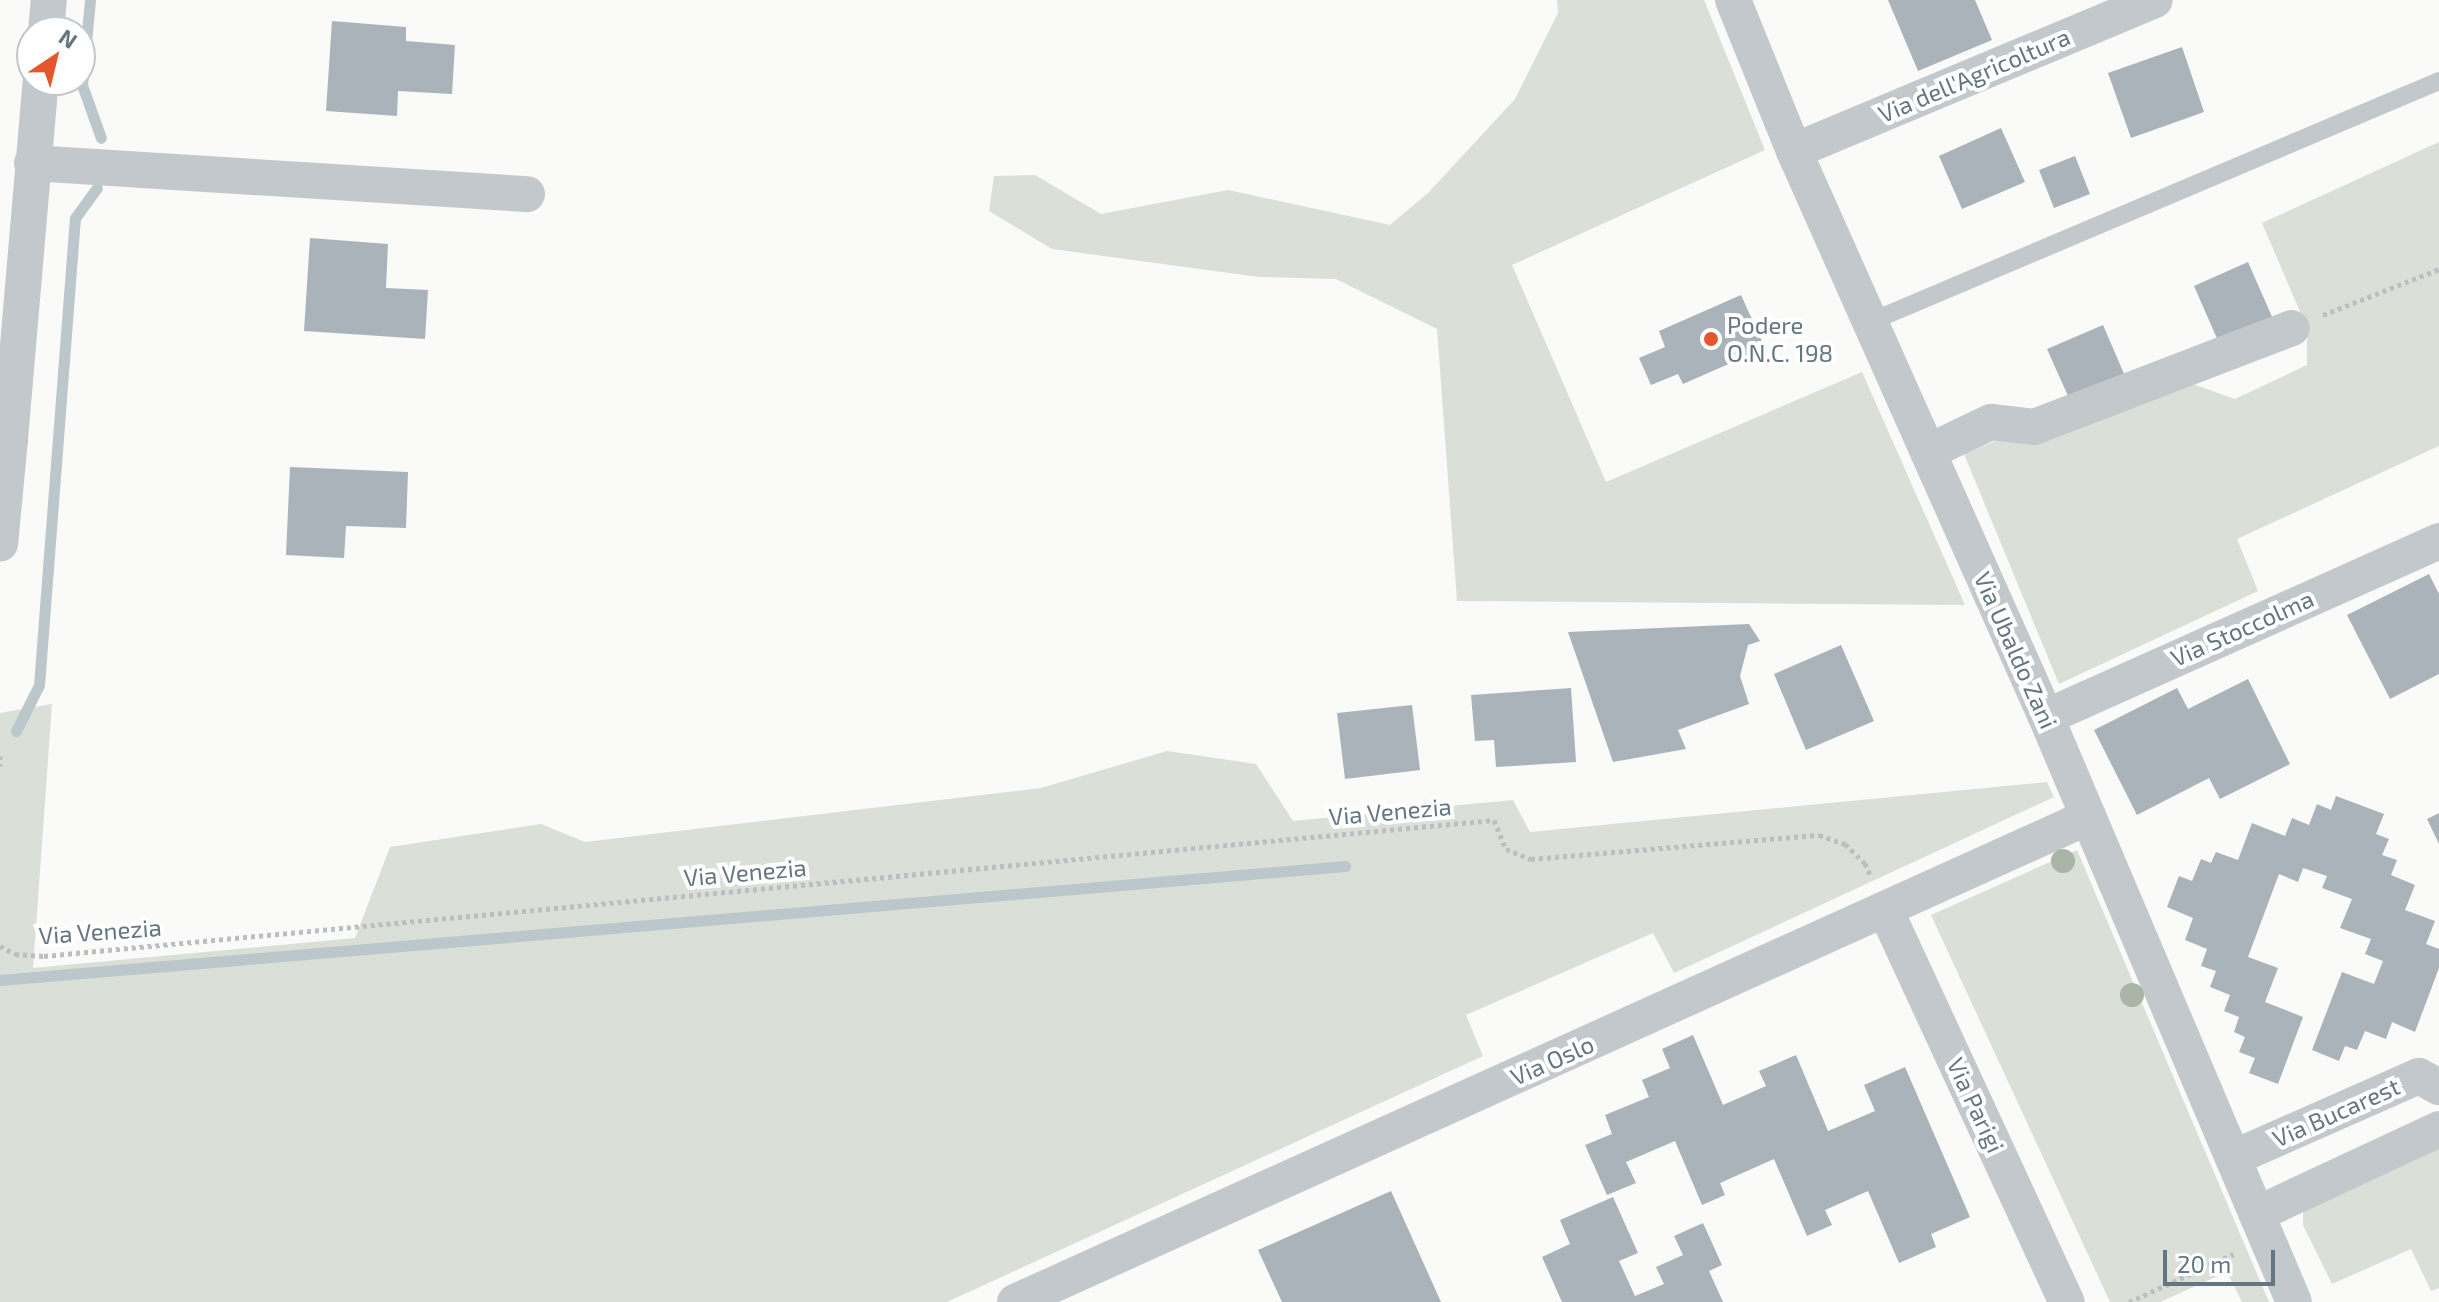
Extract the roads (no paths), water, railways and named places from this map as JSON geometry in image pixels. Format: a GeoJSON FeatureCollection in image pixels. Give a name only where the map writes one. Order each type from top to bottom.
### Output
{"type":"FeatureCollection","features":[{"type":"Feature","properties":{"kind":"street","name":"Via Ubaldo Zani"},"geometry":{"type":"LineString","coordinates":[[1733,0],[1794,151],[2046,717],[2294,1302]]}},
{"type":"Feature","properties":{"kind":"street","name":"Via dell'Agricoltura"},"geometry":{"type":"LineString","coordinates":[[1794,151],[2155,0]]}},
{"type":"Feature","properties":{"kind":"street"},"geometry":{"type":"LineString","coordinates":[[0,544],[5,438],[39,96]]}},
{"type":"Feature","properties":{"kind":"street"},"geometry":{"type":"LineString","coordinates":[[32,163],[527,194]]}},
{"type":"Feature","properties":{"kind":"street"},"geometry":{"type":"LineString","coordinates":[[1928,452],[1991,422],[2034,427],[2292,328]]}},
{"type":"Feature","properties":{"kind":"street","name":"Via Stoccolma"},"geometry":{"type":"LineString","coordinates":[[2046,717],[2439,541]]}},
{"type":"Feature","properties":{"kind":"street","name":"Via Oslo"},"geometry":{"type":"LineString","coordinates":[[1015,1302],[2088,817]]}},
{"type":"Feature","properties":{"kind":"street","name":"Via Parigi"},"geometry":{"type":"LineString","coordinates":[[1885,909],[2067,1302]]}},
{"type":"Feature","properties":{"kind":"street","name":"Via Bucarest"},"geometry":{"type":"LineString","coordinates":[[2233,1158],[2419,1076],[2439,1087]]}},
{"type":"Feature","properties":{"kind":"street"},"geometry":{"type":"LineString","coordinates":[[2257,1214],[2439,1129]]}},
{"type":"Feature","properties":{"kind":"lane"},"geometry":{"type":"LineString","coordinates":[[1870,322],[2439,81]]}},
{"type":"Feature","properties":{"kind":"waterway"},"geometry":{"type":"LineString","coordinates":[[90,0],[82,85],[101,138]]}},
{"type":"Feature","properties":{"kind":"waterway"},"geometry":{"type":"LineString","coordinates":[[16,731],[39,685],[75,218],[97,188]]}},
{"type":"Feature","properties":{"kind":"waterway"},"geometry":{"type":"LineString","coordinates":[[0,980],[1345,866]]}},
{"type":"Feature","properties":{"kind":"place","name":"Podere O.N.C. 198"},"geometry":{"type":"Point","coordinates":[1711,339]}}]}
